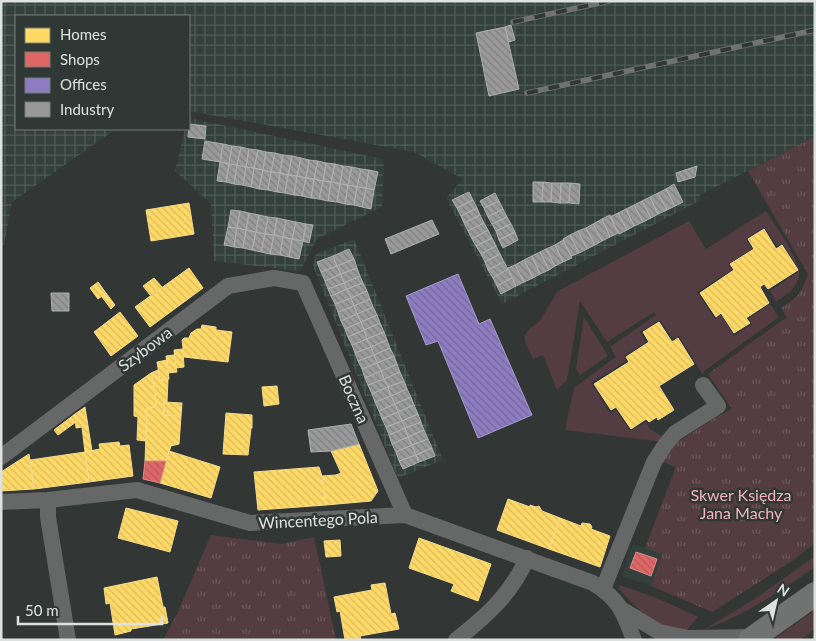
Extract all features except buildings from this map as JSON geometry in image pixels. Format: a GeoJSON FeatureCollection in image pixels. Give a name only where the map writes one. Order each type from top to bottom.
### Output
{"type":"FeatureCollection","features":[{"type":"Feature","properties":{"kind":"main road"},"geometry":{"type":"LineString","coordinates":[[752,638],[815,594]]}},
{"type":"Feature","properties":{"kind":"street","name":"Szybowa"},"geometry":{"type":"LineString","coordinates":[[1,457],[228,286],[274,278],[303,282]]}},
{"type":"Feature","properties":{"kind":"street","name":"Boczna"},"geometry":{"type":"LineString","coordinates":[[303,282],[405,515]]}},
{"type":"Feature","properties":{"kind":"street"},"geometry":{"type":"LineString","coordinates":[[603,589],[654,462],[675,433],[718,406],[703,385]]}},
{"type":"Feature","properties":{"kind":"street","name":"Wincentego Pola"},"geometry":{"type":"LineString","coordinates":[[1,502],[48,500],[137,490],[250,523],[405,515],[593,583],[614,598],[623,610],[634,640]]}},
{"type":"Feature","properties":{"kind":"street"},"geometry":{"type":"LineString","coordinates":[[48,500],[48,517],[68,640]]}},
{"type":"Feature","properties":{"kind":"street"},"geometry":{"type":"LineString","coordinates":[[456,640],[484,617],[506,595],[522,570],[527,558]]}},
{"type":"Feature","properties":{"kind":"street","name":"Wincentego Pola"},"geometry":{"type":"LineString","coordinates":[[623,610],[659,632],[688,638],[752,638]]}},
{"type":"Feature","properties":{"kind":"shaded area"},"geometry":{"type":"Polygon","coordinates":[[[1,1],[815,1],[815,136],[700,195],[701,200],[502,304],[446,198],[463,179],[414,152],[190,111],[190,15],[15,15],[15,130],[115,130],[12,202],[4,245],[1,245],[1,1]]]}},
{"type":"Feature","properties":{"kind":"shaded area"},"geometry":{"type":"Polygon","coordinates":[[[190,118],[384,159],[382,207],[317,239],[300,271],[214,261],[211,204],[175,171],[185,130],[190,130],[190,118]]]}},
{"type":"Feature","properties":{"kind":"shaded area"},"geometry":{"type":"Polygon","coordinates":[[[354,239],[443,460],[398,478],[313,266],[316,254],[354,239]]]}},
{"type":"Feature","properties":{"kind":"shaded area"},"geometry":{"type":"Polygon","coordinates":[[[633,544],[663,554],[651,586],[622,576],[633,544]]]}},
{"type":"Feature","properties":{"kind":"green space","name":"Skwer Księdza Jana Machy"},"geometry":{"type":"Polygon","coordinates":[[[815,136],[815,543],[792,561],[712,612],[651,586],[662,554],[645,548],[676,467],[663,462],[673,445],[716,417],[732,409],[708,374],[787,317],[781,308],[795,298],[803,286],[808,274],[748,171],[815,136]]]}},
{"type":"Feature","properties":{"kind":"green space"},"geometry":{"type":"Polygon","coordinates":[[[766,211],[787,243],[799,270],[798,280],[794,287],[776,302],[770,291],[798,272],[783,244],[777,246],[764,227],[746,239],[752,249],[728,264],[732,270],[697,292],[715,319],[721,315],[734,336],[752,324],[749,318],[770,304],[779,317],[704,371],[703,375],[679,336],[673,339],[660,320],[640,332],[646,342],[624,356],[626,361],[591,383],[610,413],[616,410],[630,431],[646,422],[650,429],[665,438],[663,442],[565,430],[574,388],[616,357],[610,347],[656,315],[654,312],[607,342],[580,301],[567,380],[557,390],[543,355],[533,359],[525,342],[525,335],[529,329],[539,322],[558,291],[689,221],[706,249],[766,211]]]}},
{"type":"Feature","properties":{"kind":"green space"},"geometry":{"type":"Polygon","coordinates":[[[584,317],[608,356],[580,375],[576,369],[584,317]]]}},
{"type":"Feature","properties":{"kind":"green space"},"geometry":{"type":"Polygon","coordinates":[[[211,535],[281,544],[314,537],[336,640],[163,640],[177,614],[211,535]]]}},
{"type":"Feature","properties":{"kind":"green space"},"geometry":{"type":"Polygon","coordinates":[[[815,556],[815,567],[789,585],[748,610],[705,629],[756,598],[815,556]]]}},
{"type":"Feature","properties":{"kind":"green space"},"geometry":{"type":"Polygon","coordinates":[[[620,585],[657,598],[698,617],[686,631],[665,626],[641,611],[619,589],[620,585]]]}},
{"type":"Feature","properties":{"kind":"green space"},"geometry":{"type":"Polygon","coordinates":[[[815,610],[815,629],[800,640],[773,640],[815,610]]]}},
{"type":"Feature","properties":{"kind":"railway"},"geometry":{"type":"LineString","coordinates":[[513,22],[609,1]]}},
{"type":"Feature","properties":{"kind":"railway"},"geometry":{"type":"LineString","coordinates":[[527,93],[815,30]]}}]}
